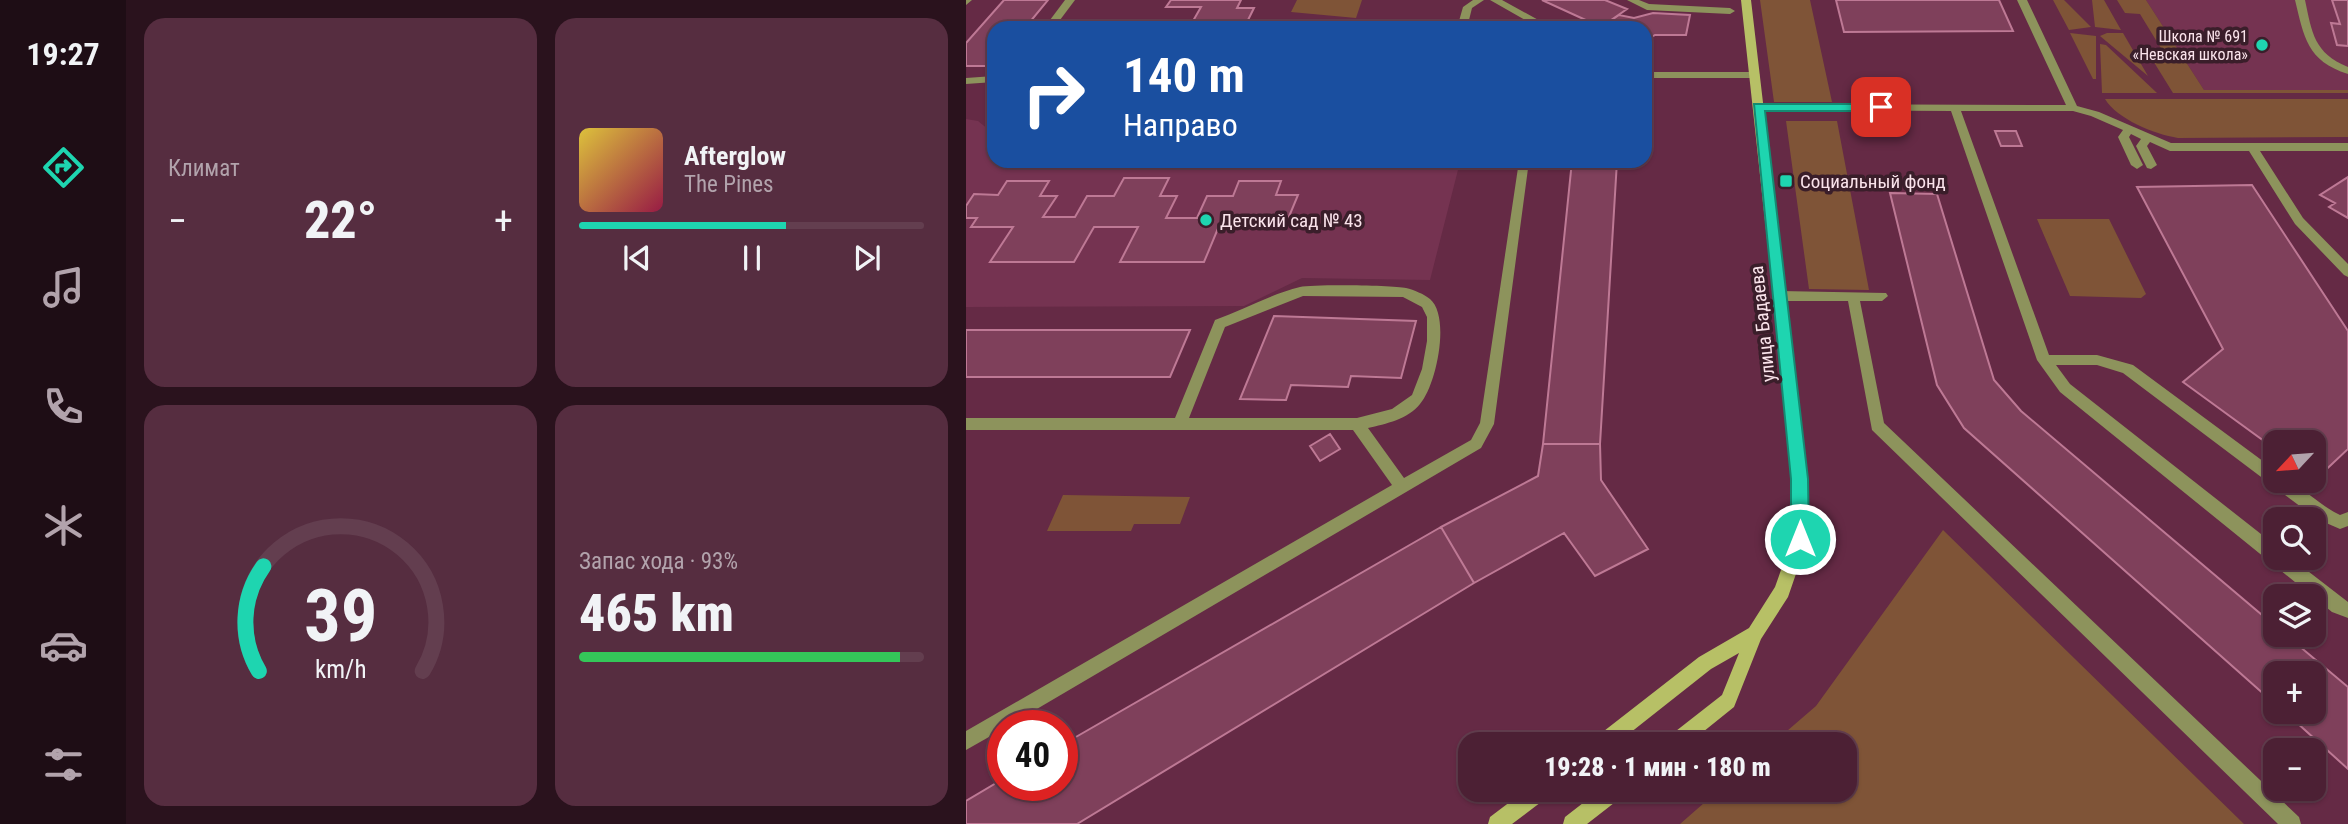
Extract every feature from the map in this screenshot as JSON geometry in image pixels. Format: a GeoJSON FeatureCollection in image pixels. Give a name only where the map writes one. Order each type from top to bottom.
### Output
{"type":"FeatureCollection","features":[{"type":"Feature","properties":{"kind":"street","name":"улица Бадаева"},"geometry":{"type":"LineString","coordinates":[[1689,732],[1728,701],[1755,634],[1782,591],[1800,539],[1800,479],[1746,0]]}},
{"type":"Feature","properties":{"kind":"street","name":"улица Бадаева"},"geometry":{"type":"LineString","coordinates":[[1616,732],[1705,663],[1755,634]]}},
{"type":"Feature","properties":{"kind":"street"},"geometry":{"type":"LineString","coordinates":[[1497,824],[1525,802]]}},
{"type":"Feature","properties":{"kind":"street"},"geometry":{"type":"LineString","coordinates":[[1572,824],[1600,802]]}},
{"type":"Feature","properties":{"kind":"lane"},"geometry":{"type":"LineString","coordinates":[[1054,21],[1070,0]]}},
{"type":"Feature","properties":{"kind":"lane"},"geometry":{"type":"LineString","coordinates":[[1464,21],[1468,7],[1479,0]]}},
{"type":"Feature","properties":{"kind":"lane"},"geometry":{"type":"LineString","coordinates":[[1495,0],[1534,21]]}},
{"type":"Feature","properties":{"kind":"lane"},"geometry":{"type":"LineString","coordinates":[[1632,0],[1647,7],[1730,11]]}},
{"type":"Feature","properties":{"kind":"lane"},"geometry":{"type":"LineString","coordinates":[[2022,0],[2073,108]]}},
{"type":"Feature","properties":{"kind":"lane"},"geometry":{"type":"LineString","coordinates":[[2300,0],[2311,48],[2322,58],[2348,71]]}},
{"type":"Feature","properties":{"kind":"lane"},"geometry":{"type":"LineString","coordinates":[[1652,75],[1755,75]]}},
{"type":"Feature","properties":{"kind":"lane"},"geometry":{"type":"LineString","coordinates":[[966,81],[987,80]]}},
{"type":"Feature","properties":{"kind":"lane"},"geometry":{"type":"LineString","coordinates":[[1758,107],[2073,108],[2095,114],[2147,139],[2200,153],[2253,148],[2348,148]]}},
{"type":"Feature","properties":{"kind":"lane"},"geometry":{"type":"LineString","coordinates":[[1955,108],[2044,360],[2065,388],[2263,546]]}},
{"type":"Feature","properties":{"kind":"lane"},"geometry":{"type":"LineString","coordinates":[[2129,130],[2123,137],[2137,165]]}},
{"type":"Feature","properties":{"kind":"lane"},"geometry":{"type":"LineString","coordinates":[[2147,139],[2141,146],[2151,165]]}},
{"type":"Feature","properties":{"kind":"lane"},"geometry":{"type":"LineString","coordinates":[[2253,148],[2299,221],[2348,272]]}},
{"type":"Feature","properties":{"kind":"lane"},"geometry":{"type":"LineString","coordinates":[[966,741],[1476,444],[1487,424],[1523,168]]}},
{"type":"Feature","properties":{"kind":"lane"},"geometry":{"type":"LineString","coordinates":[[966,424],[1179,425],[1357,424],[1401,412],[1416,400],[1425,385],[1436,323],[1431,307],[1404,292],[1302,291],[1220,324],[1179,425]]}},
{"type":"Feature","properties":{"kind":"lane"},"geometry":{"type":"LineString","coordinates":[[1780,296],[1882,296]]}},
{"type":"Feature","properties":{"kind":"lane"},"geometry":{"type":"LineString","coordinates":[[1853,296],[1877,426],[2291,824]]}},
{"type":"Feature","properties":{"kind":"lane"},"geometry":{"type":"LineString","coordinates":[[2044,360],[2099,359],[2120,365],[2263,470]]}},
{"type":"Feature","properties":{"kind":"lane"},"geometry":{"type":"LineString","coordinates":[[1357,424],[1402,488]]}},
{"type":"Feature","properties":{"kind":"lane"},"geometry":{"type":"LineString","coordinates":[[2296,494],[2322,514],[2340,522],[2348,519]]}},
{"type":"Feature","properties":{"kind":"lane"},"geometry":{"type":"LineString","coordinates":[[2293,570],[2338,606],[2348,610]]}},
{"type":"Feature","properties":{"kind":"shaded area"},"geometry":{"type":"Polygon","coordinates":[[[1297,0],[1362,0],[1356,18],[1291,12],[1297,0]]]}},
{"type":"Feature","properties":{"kind":"shaded area"},"geometry":{"type":"Polygon","coordinates":[[[1760,0],[1810,0],[1832,102],[1774,102],[1760,0]]]}},
{"type":"Feature","properties":{"kind":"shaded area"},"geometry":{"type":"Polygon","coordinates":[[[2053,0],[2064,0],[2091,27],[2069,30],[2053,0]]]}},
{"type":"Feature","properties":{"kind":"shaded area"},"geometry":{"type":"Polygon","coordinates":[[[2092,0],[2104,0],[2121,30],[2095,27],[2092,0]]]}},
{"type":"Feature","properties":{"kind":"shaded area"},"geometry":{"type":"Polygon","coordinates":[[[2117,0],[2146,0],[2204,90],[2348,90],[2348,93],[2173,93],[2147,51],[2162,50],[2140,14],[2125,13],[2117,0]]]}},
{"type":"Feature","properties":{"kind":"shaded area","name":"Школа № 691 «Невская школа»"},"geometry":{"type":"Polygon","coordinates":[[[2146,0],[2348,0],[2348,90],[2204,90],[2146,0]]]}},
{"type":"Feature","properties":{"kind":"shaded area"},"geometry":{"type":"Polygon","coordinates":[[[2070,33],[2096,36],[2096,79],[2093,79],[2070,33]]]}},
{"type":"Feature","properties":{"kind":"shaded area"},"geometry":{"type":"Polygon","coordinates":[[[2123,33],[2148,76],[2100,36],[2123,33]]]}},
{"type":"Feature","properties":{"kind":"shaded area"},"geometry":{"type":"Polygon","coordinates":[[[2100,44],[2106,45],[2157,93],[2102,93],[2100,44]]]}},
{"type":"Feature","properties":{"kind":"shaded area"},"geometry":{"type":"Polygon","coordinates":[[[2105,99],[2348,99],[2348,137],[2178,138],[2158,133],[2127,119],[2105,99]]]}},
{"type":"Feature","properties":{"kind":"shaded area","name":"Детский сад № 43"},"geometry":{"type":"Polygon","coordinates":[[[966,119],[978,121],[987,128],[987,168],[1458,168],[1430,280],[1302,278],[1244,306],[966,307],[966,119]]]}},
{"type":"Feature","properties":{"kind":"shaded area"},"geometry":{"type":"Polygon","coordinates":[[[1786,121],[1837,121],[1869,290],[1809,289],[1786,121]]]}},
{"type":"Feature","properties":{"kind":"shaded area"},"geometry":{"type":"Polygon","coordinates":[[[2037,219],[2109,219],[2146,294],[2141,298],[2070,296],[2037,219]]]}},
{"type":"Feature","properties":{"kind":"shaded area"},"geometry":{"type":"Polygon","coordinates":[[[1063,495],[1190,497],[1180,524],[1134,524],[1131,531],[1047,531],[1063,495]]]}},
{"type":"Feature","properties":{"kind":"shaded area"},"geometry":{"type":"Polygon","coordinates":[[[1943,530],[2244,824],[1680,824],[1705,802],[1857,802],[1857,732],[1786,732],[1816,706],[1943,530]]]}},
{"type":"Feature","properties":{"kind":"building"},"geometry":{"type":"Polygon","coordinates":[[[1004,0],[1048,0],[1031,21],[987,21],[987,66],[966,66],[966,43],[1004,0]]]}},
{"type":"Feature","properties":{"kind":"building"},"geometry":{"type":"Polygon","coordinates":[[[1171,0],[1241,0],[1237,8],[1254,8],[1248,21],[1193,21],[1201,7],[1166,7],[1171,0]]]}},
{"type":"Feature","properties":{"kind":"building"},"geometry":{"type":"Polygon","coordinates":[[[1542,0],[1605,0],[1627,9],[1610,21],[1588,21],[1542,0]]]}},
{"type":"Feature","properties":{"kind":"building"},"geometry":{"type":"Polygon","coordinates":[[[1836,0],[1999,0],[2013,31],[1844,32],[1836,0]]]}},
{"type":"Feature","properties":{"kind":"building"},"geometry":{"type":"Polygon","coordinates":[[[2332,0],[2348,0],[2348,46],[2337,45],[2331,23],[2340,24],[2332,0]]]}},
{"type":"Feature","properties":{"kind":"building"},"geometry":{"type":"Polygon","coordinates":[[[1653,13],[1690,15],[1686,35],[1652,37],[1652,21],[1610,21],[1619,15],[1634,18],[1653,13]]]}},
{"type":"Feature","properties":{"kind":"building"},"geometry":{"type":"Polygon","coordinates":[[[1995,131],[2016,131],[2022,146],[2001,146],[1995,131]]]}},
{"type":"Feature","properties":{"kind":"building"},"geometry":{"type":"Polygon","coordinates":[[[1571,168],[1617,168],[1600,444],[1543,444],[1571,168]]]}},
{"type":"Feature","properties":{"kind":"building"},"geometry":{"type":"Polygon","coordinates":[[[2348,177],[2348,218],[2329,207],[2335,203],[2320,195],[2348,177]]]}},
{"type":"Feature","properties":{"kind":"building"},"geometry":{"type":"Polygon","coordinates":[[[1124,178],[1169,178],[1160,196],[1177,196],[1166,218],[1197,218],[1207,196],[1233,196],[1239,181],[1281,181],[1276,195],[1298,195],[1288,219],[1265,220],[1263,226],[1219,226],[1204,262],[1120,262],[1138,227],[1094,227],[1074,262],[990,262],[1013,227],[971,227],[977,218],[966,218],[966,206],[974,194],[998,195],[1007,181],[1049,181],[1040,196],[1057,196],[1043,217],[1075,217],[1087,196],[1114,196],[1124,178]]]}},
{"type":"Feature","properties":{"kind":"building"},"geometry":{"type":"Polygon","coordinates":[[[2252,185],[2348,331],[2348,449],[2326,470],[2326,430],[2263,430],[2263,440],[2183,382],[2223,349],[2137,187],[2252,185]]]}},
{"type":"Feature","properties":{"kind":"building"},"geometry":{"type":"Polygon","coordinates":[[[1890,193],[1937,194],[1994,380],[2021,411],[2263,616],[2263,647],[2300,647],[2317,661],[2263,661],[2263,693],[1964,428],[1937,385],[1890,193]]]}},
{"type":"Feature","properties":{"kind":"building"},"geometry":{"type":"Polygon","coordinates":[[[1274,316],[1416,321],[1401,378],[1351,376],[1348,387],[1291,385],[1286,400],[1240,399],[1274,316]]]}},
{"type":"Feature","properties":{"kind":"building"},"geometry":{"type":"Polygon","coordinates":[[[966,330],[1190,330],[1170,377],[966,377],[966,330]]]}},
{"type":"Feature","properties":{"kind":"building"},"geometry":{"type":"Polygon","coordinates":[[[1330,434],[1340,449],[1320,461],[1310,446],[1330,434]]]}},
{"type":"Feature","properties":{"kind":"building"},"geometry":{"type":"Polygon","coordinates":[[[1543,444],[1600,444],[1601,480],[1648,549],[1595,576],[1564,533],[1474,583],[1441,527],[1538,476],[1543,444]]]}},
{"type":"Feature","properties":{"kind":"building"},"geometry":{"type":"Polygon","coordinates":[[[1441,527],[1474,583],[1077,824],[966,824],[966,801],[987,789],[987,801],[1078,801],[1078,736],[1441,527]]]}},
{"type":"Feature","properties":{"kind":"building"},"geometry":{"type":"Polygon","coordinates":[[[2326,669],[2348,687],[2348,769],[2326,749],[2326,738],[2314,738],[2298,724],[2326,724],[2326,669]]]}},
{"type":"Feature","properties":{"kind":"place","name":"Школа № 691 «Невская школа»"},"geometry":{"type":"Point","coordinates":[2262,45]}},
{"type":"Feature","properties":{"kind":"place","name":"Социальный фонд"},"geometry":{"type":"Point","coordinates":[1786,181]}},
{"type":"Feature","properties":{"kind":"place","name":"Детский сад № 43"},"geometry":{"type":"Point","coordinates":[1206,220]}},
{"type":"Feature","properties":{"kind":"route"},"geometry":{"type":"LineString","coordinates":[[1800,539],[1800,479],[1758,107],[1881,107]]}}]}
